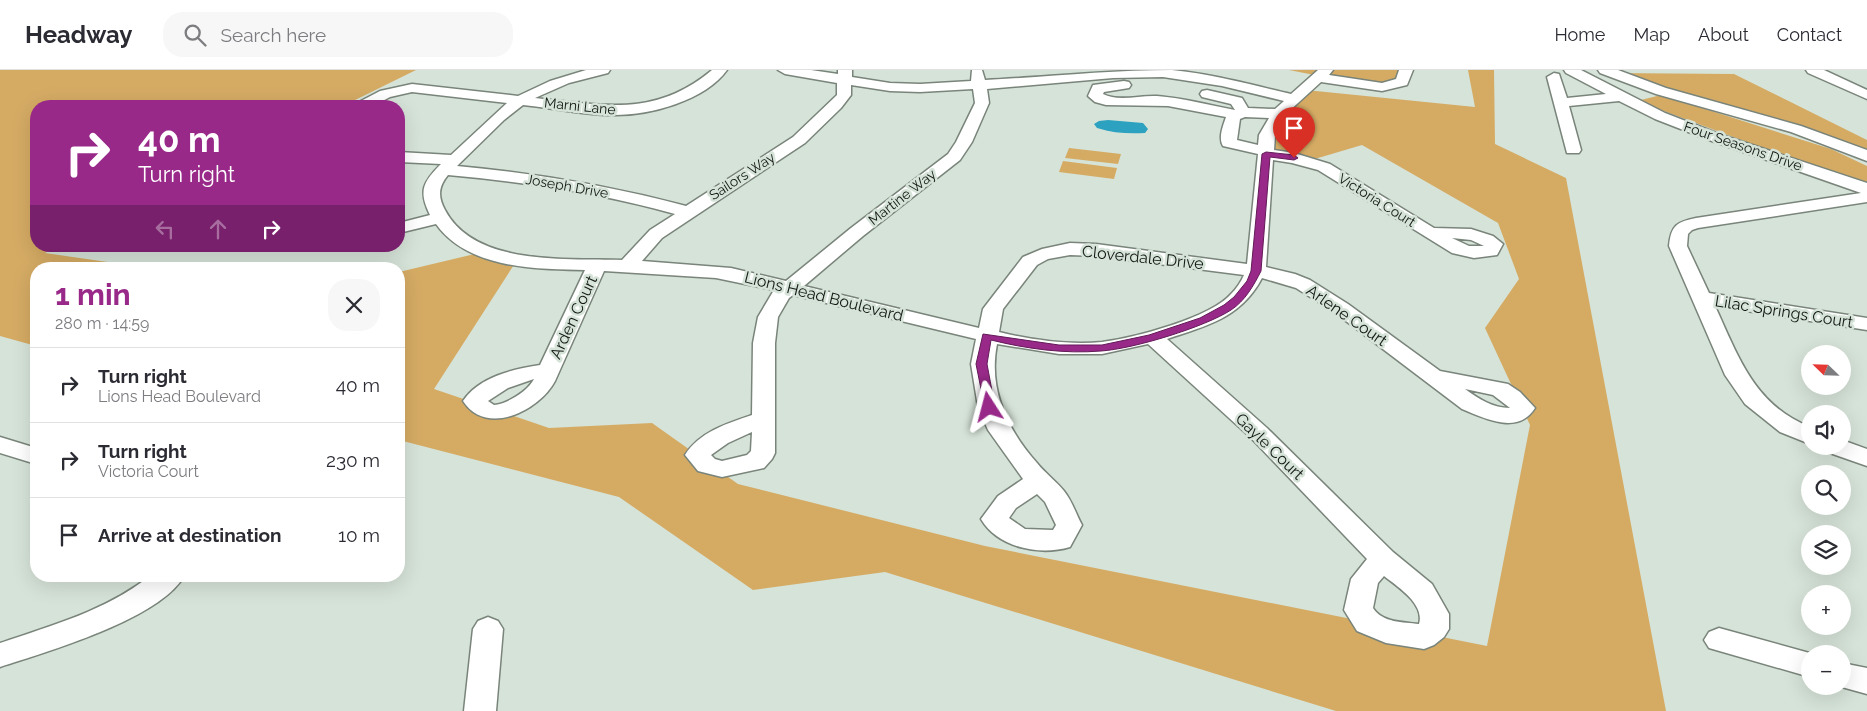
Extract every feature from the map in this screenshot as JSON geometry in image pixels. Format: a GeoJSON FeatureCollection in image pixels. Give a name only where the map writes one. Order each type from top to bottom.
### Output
{"type":"FeatureCollection","features":[{"type":"Feature","properties":{"kind":"street","name":"Lions Head Boulevard"},"geometry":{"type":"LineString","coordinates":[[603,70],[548,86],[520,100],[502,114],[450,165],[432,188],[431,199],[439,218],[449,230],[463,241],[498,255],[536,262],[598,264],[731,274],[1013,342],[1059,348],[1102,348],[1152,338],[1204,320],[1228,308],[1238,299],[1256,271],[1267,135],[1280,114],[1322,74]]}},
{"type":"Feature","properties":{"kind":"street","name":"Marni Lane"},"geometry":{"type":"LineString","coordinates":[[374,100],[385,94],[412,88],[596,110],[628,110],[681,98],[706,83],[720,70]]}},
{"type":"Feature","properties":{"kind":"street"},"geometry":{"type":"LineString","coordinates":[[785,70],[845,75],[897,87],[978,78],[1111,72],[1225,76],[1294,99]]}},
{"type":"Feature","properties":{"kind":"street"},"geometry":{"type":"LineString","coordinates":[[1322,74],[1382,87],[1402,82],[1406,70]]}},
{"type":"Feature","properties":{"kind":"street","name":"Four Seasons Drive"},"geometry":{"type":"LineString","coordinates":[[1571,70],[1660,116],[1714,137],[1867,189]]}},
{"type":"Feature","properties":{"kind":"street","name":"Four Seasons Drive"},"geometry":{"type":"LineString","coordinates":[[1605,70],[1661,91],[1796,129],[1867,156]]}},
{"type":"Feature","properties":{"kind":"street"},"geometry":{"type":"LineString","coordinates":[[1813,70],[1867,95]]}},
{"type":"Feature","properties":{"kind":"street","name":"Sailors Way"},"geometry":{"type":"LineString","coordinates":[[628,266],[656,234],[799,140],[844,95],[845,75]]}},
{"type":"Feature","properties":{"kind":"street"},"geometry":{"type":"LineString","coordinates":[[1554,77],[1573,150]]}},
{"type":"Feature","properties":{"kind":"street","name":"Martine Way"},"geometry":{"type":"LineString","coordinates":[[764,419],[764,343],[768,317],[781,295],[857,232],[954,157],[964,142],[982,103],[978,78]]}},
{"type":"Feature","properties":{"kind":"street"},"geometry":{"type":"LineString","coordinates":[[1240,114],[1237,101],[1162,86],[1131,85],[1098,88],[1095,96],[1116,101],[1169,101],[1240,114],[1280,114]]}},
{"type":"Feature","properties":{"kind":"street","name":"Four Seasons Drive"},"geometry":{"type":"LineString","coordinates":[[1621,97],[1661,91]]}},
{"type":"Feature","properties":{"kind":"street"},"geometry":{"type":"LineString","coordinates":[[1561,103],[1621,97]]}},
{"type":"Feature","properties":{"kind":"street","name":"Victoria Court"},"geometry":{"type":"LineString","coordinates":[[1240,114],[1233,118],[1229,142],[1240,147],[1294,158],[1324,167],[1430,233]]}},
{"type":"Feature","properties":{"kind":"street","name":"Joseph Drive"},"geometry":{"type":"LineString","coordinates":[[405,158],[627,196],[688,212]]}},
{"type":"Feature","properties":{"kind":"street"},"geometry":{"type":"LineString","coordinates":[[1801,432],[1788,427],[1753,399],[1736,375],[1678,246],[1679,233],[1686,226],[1696,222],[1867,197]]}},
{"type":"Feature","properties":{"kind":"street"},"geometry":{"type":"LineString","coordinates":[[405,226],[439,218]]}},
{"type":"Feature","properties":{"kind":"street","name":"Cloverdale Drive"},"geometry":{"type":"LineString","coordinates":[[1039,480],[1028,469],[1000,430],[989,407],[982,364],[993,309],[1030,261],[1042,255],[1070,249],[1096,250],[1256,271]]}},
{"type":"Feature","properties":{"kind":"street","name":"Arden Court"},"geometry":{"type":"LineString","coordinates":[[548,370],[598,264]]}},
{"type":"Feature","properties":{"kind":"street","name":"Arlene Court"},"geometry":{"type":"LineString","coordinates":[[1256,271],[1288,278],[1303,284],[1340,308],[1430,376]]}},
{"type":"Feature","properties":{"kind":"street","name":"Lilac Springs Court"},"geometry":{"type":"LineString","coordinates":[[1701,298],[1867,324]]}},
{"type":"Feature","properties":{"kind":"street","name":"Gayle Court"},"geometry":{"type":"LineString","coordinates":[[1152,338],[1260,433],[1384,558]]}},
{"type":"Feature","properties":{"kind":"street"},"geometry":{"type":"LineString","coordinates":[[0,445],[30,454]]}},
{"type":"Feature","properties":{"kind":"street"},"geometry":{"type":"LineString","coordinates":[[1851,452],[1867,458]]}},
{"type":"Feature","properties":{"kind":"street"},"geometry":{"type":"LineString","coordinates":[[0,655],[100,621],[146,595],[162,582]]}},
{"type":"Feature","properties":{"kind":"street"},"geometry":{"type":"LineString","coordinates":[[480,711],[488,629]]}},
{"type":"Feature","properties":{"kind":"street"},"geometry":{"type":"LineString","coordinates":[[1719,640],[1801,663]]}},
{"type":"Feature","properties":{"kind":"street"},"geometry":{"type":"LineString","coordinates":[[1851,677],[1867,681]]}},
{"type":"Feature","properties":{"kind":"shaded area"},"geometry":{"type":"Polygon","coordinates":[[[0,70],[416,70],[355,100],[30,100],[30,252],[47,252],[45,253],[107,262],[30,262],[30,344],[0,336],[0,70]]]}},
{"type":"Feature","properties":{"kind":"shaded area"},"geometry":{"type":"Polygon","coordinates":[[[1289,70],[1404,70],[1405,78],[1375,87],[1289,70]]]}},
{"type":"Feature","properties":{"kind":"shaded area"},"geometry":{"type":"Polygon","coordinates":[[[1468,70],[1494,70],[1495,144],[1566,178],[1666,711],[1336,711],[885,572],[753,590],[619,497],[405,442],[405,271],[483,252],[517,260],[434,389],[549,428],[652,423],[738,484],[985,546],[1487,646],[1530,425],[1485,328],[1519,279],[1498,223],[1362,145],[1308,161],[1267,153],[1293,101],[1306,90],[1475,107],[1468,70]]]}},
{"type":"Feature","properties":{"kind":"shaded area"},"geometry":{"type":"Polygon","coordinates":[[[1611,73],[1734,74],[1867,140],[1867,152],[1611,73]]]}},
{"type":"Feature","properties":{"kind":"shaded area"},"geometry":{"type":"Polygon","coordinates":[[[1661,95],[1831,149],[1867,166],[1867,187],[1637,101],[1661,95]]]}},
{"type":"Feature","properties":{"kind":"shaded area"},"geometry":{"type":"Polygon","coordinates":[[[1069,148],[1121,154],[1118,164],[1065,158],[1069,148]]]}},
{"type":"Feature","properties":{"kind":"shaded area"},"geometry":{"type":"Polygon","coordinates":[[[1063,161],[1117,168],[1114,179],[1059,172],[1063,161]]]}},
{"type":"Feature","properties":{"kind":"water"},"geometry":{"type":"Polygon","coordinates":[[[1099,121],[1143,123],[1148,129],[1145,133],[1121,133],[1097,128],[1094,124],[1099,121]]]}},
{"type":"Feature","properties":{"kind":"route"},"geometry":{"type":"LineString","coordinates":[[989,407],[982,364],[987,336],[1013,342],[1059,348],[1102,348],[1152,338],[1204,320],[1228,308],[1238,299],[1256,271],[1266,154],[1294,158]]}}]}
